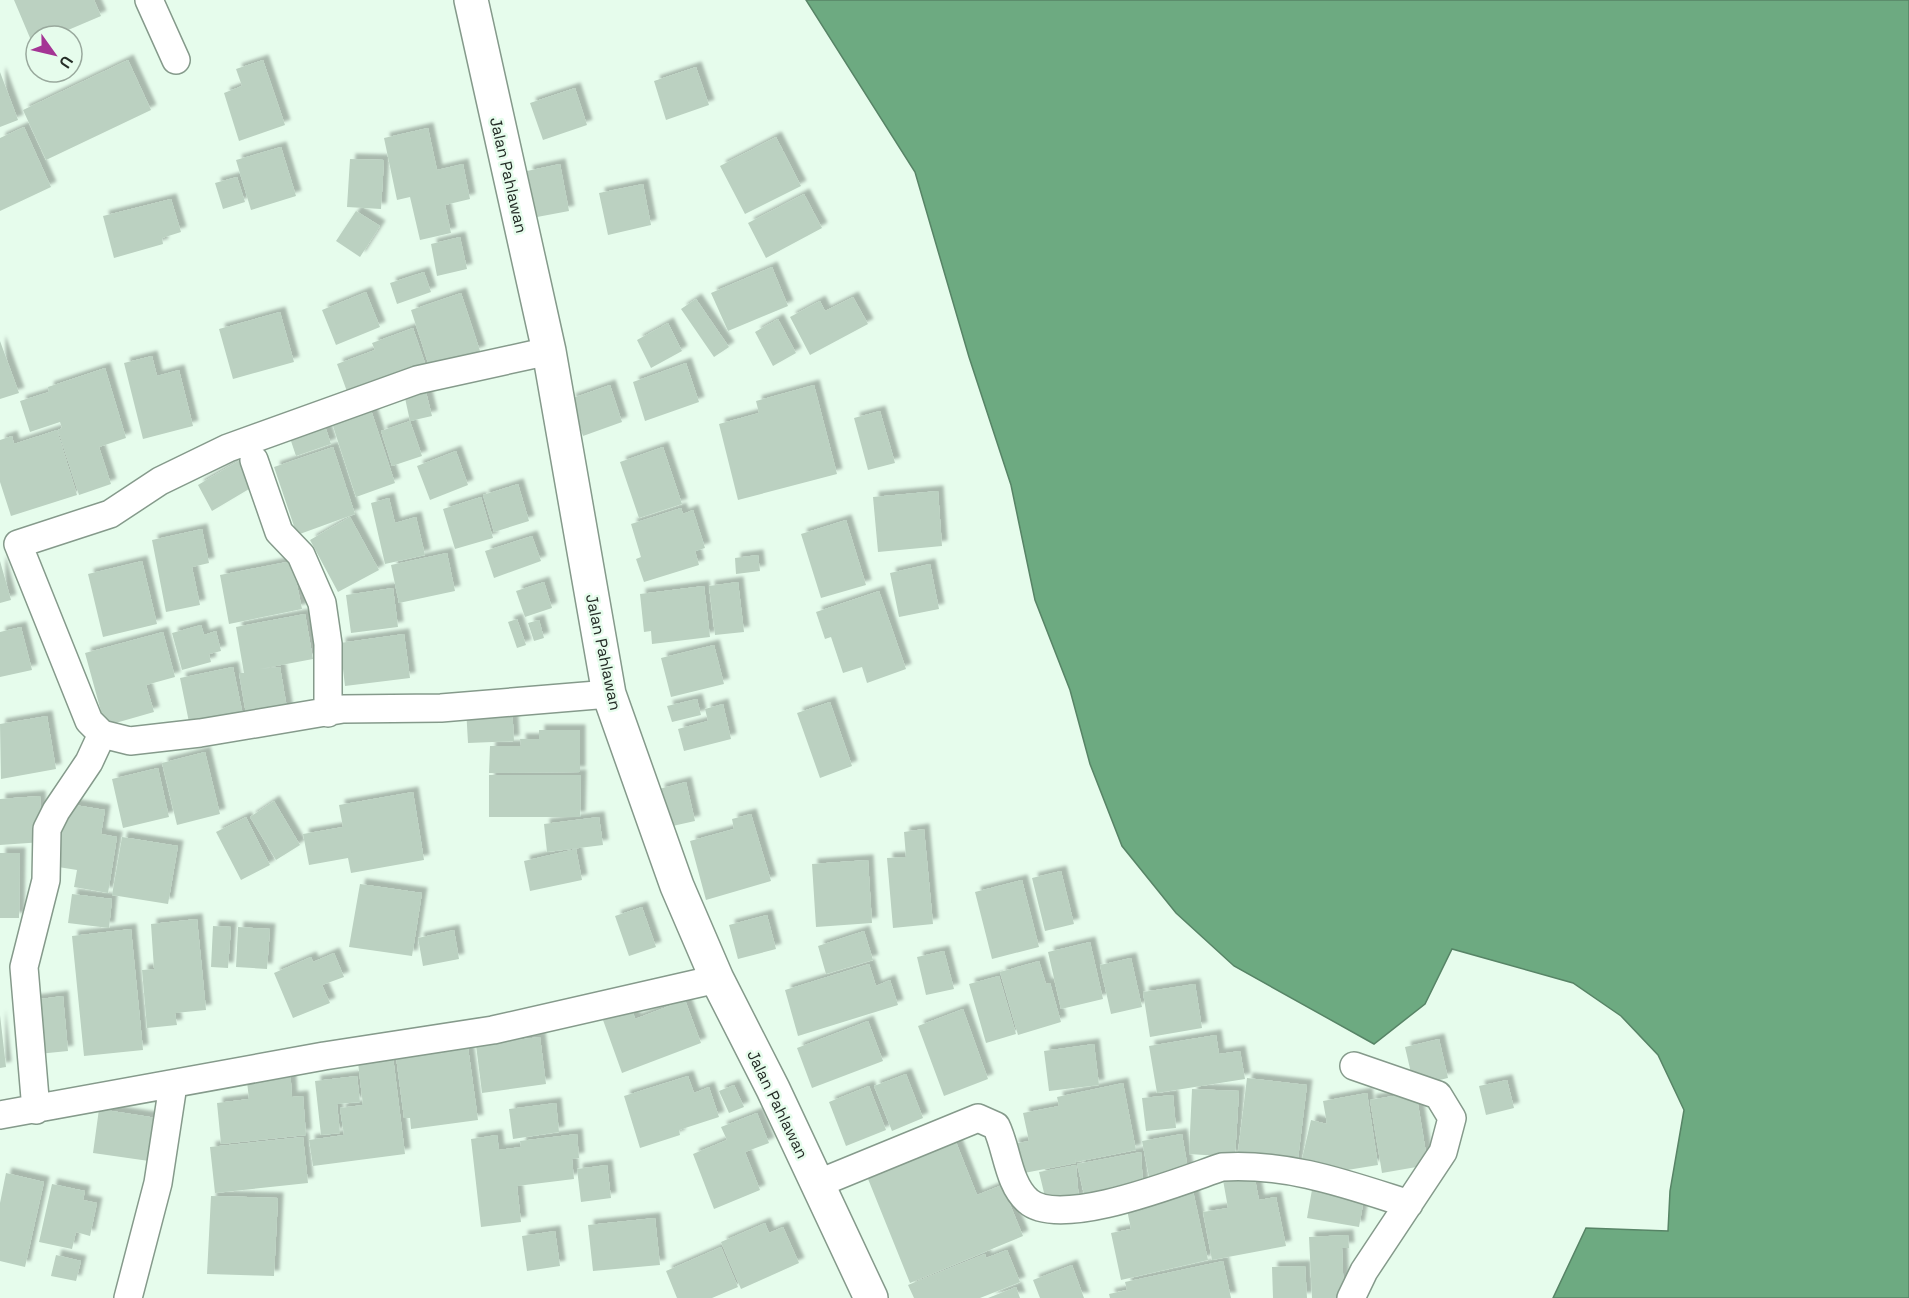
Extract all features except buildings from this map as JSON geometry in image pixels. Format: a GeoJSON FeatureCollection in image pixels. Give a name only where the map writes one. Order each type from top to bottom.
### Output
{"type":"FeatureCollection","features":[{"type":"Feature","properties":{"kind":"highway","name":"Jalan Pahlawan"},"geometry":{"type":"LineString","coordinates":[[471,0],[549,351],[609,694],[677,886],[717,979],[871,1298]]}},
{"type":"Feature","properties":{"kind":"street"},"geometry":{"type":"LineString","coordinates":[[149,0],[176,60]]}},
{"type":"Feature","properties":{"kind":"street"},"geometry":{"type":"LineString","coordinates":[[549,351],[417,380],[228,448],[160,481],[110,514],[9,538],[89,721],[102,734],[118,740],[145,741],[343,709],[441,708],[609,694]]}},
{"type":"Feature","properties":{"kind":"street"},"geometry":{"type":"LineString","coordinates":[[254,460],[279,532],[301,555],[322,603],[328,644],[328,713]]}},
{"type":"Feature","properties":{"kind":"street"},"geometry":{"type":"LineString","coordinates":[[36,1110],[24,967],[46,880],[47,829],[56,811],[89,762],[102,734]]}},
{"type":"Feature","properties":{"kind":"street"},"geometry":{"type":"LineString","coordinates":[[0,1114],[36,1110],[324,1056],[493,1030],[717,979]]}},
{"type":"Feature","properties":{"kind":"street"},"geometry":{"type":"LineString","coordinates":[[1351,1298],[1364,1271],[1443,1152],[1452,1118],[1438,1095],[1354,1066]]}},
{"type":"Feature","properties":{"kind":"street"},"geometry":{"type":"LineString","coordinates":[[128,1298],[158,1183],[173,1085]]}},
{"type":"Feature","properties":{"kind":"street"},"geometry":{"type":"LineString","coordinates":[[817,1185],[978,1118],[996,1126],[1010,1166],[1027,1201],[1038,1208],[1051,1211],[1084,1209],[1222,1167],[1243,1166],[1316,1174],[1409,1204]]}},
{"type":"Feature","properties":{"kind":"shaded area"},"geometry":{"type":"Polygon","coordinates":[[[806,0],[1909,0],[1909,1298],[1553,1298],[1586,1228],[1668,1231],[1670,1191],[1684,1110],[1658,1055],[1621,1016],[1573,983],[1452,949],[1425,1004],[1374,1044],[1234,966],[1176,913],[1122,846],[1090,764],[1070,690],[1035,600],[1011,485],[969,357],[915,172],[806,0]]]}}]}
